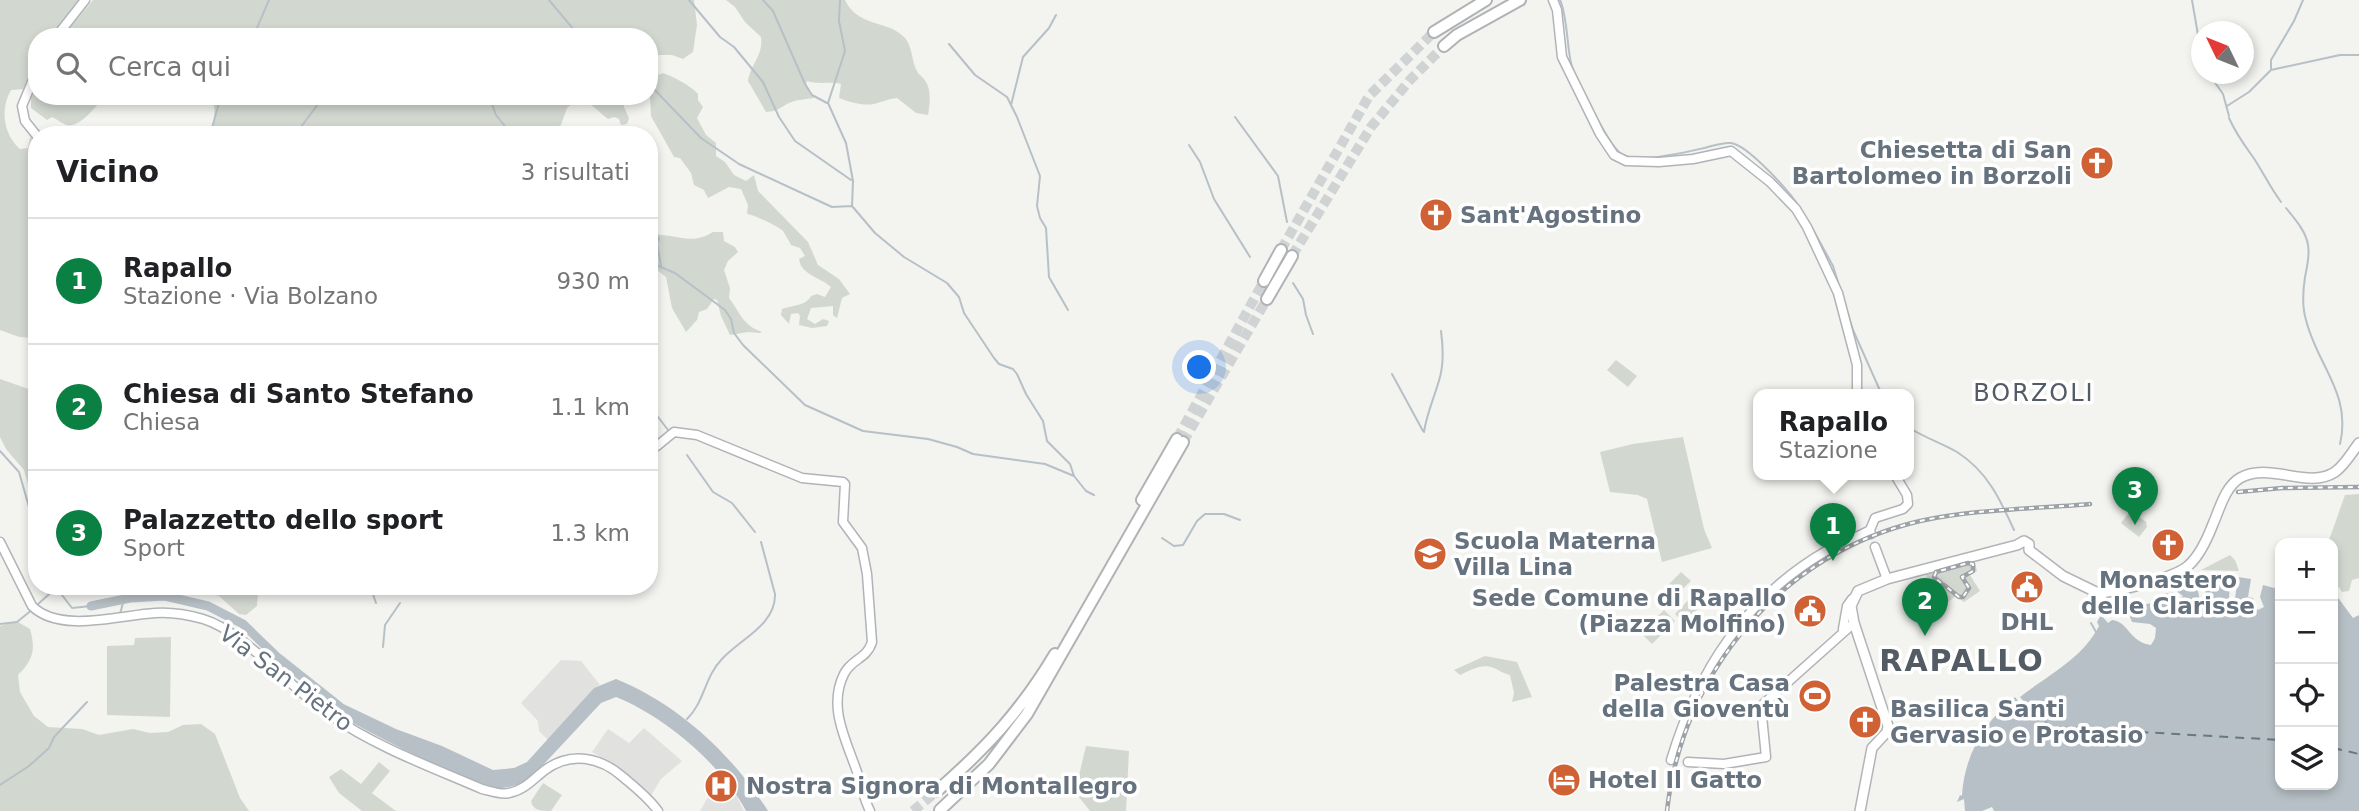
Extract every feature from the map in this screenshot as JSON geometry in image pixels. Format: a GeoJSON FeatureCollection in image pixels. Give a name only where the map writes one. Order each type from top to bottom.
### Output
{"type":"FeatureCollection","features":[{"type":"Feature","properties":{"kind":"highway"},"geometry":{"type":"LineString","coordinates":[[1434,32],[1486,0]]}},
{"type":"Feature","properties":{"kind":"highway"},"geometry":{"type":"LineString","coordinates":[[1444,46],[1457,35],[1520,0]]}},
{"type":"Feature","properties":{"kind":"highway"},"geometry":{"type":"LineString","coordinates":[[1264,281],[1287,253],[1267,299]]}},
{"type":"Feature","properties":{"kind":"highway"},"geometry":{"type":"LineString","coordinates":[[940,810],[974,780],[1010,738],[1048,680],[1180,440]]}},
{"type":"Feature","properties":{"kind":"highway"},"geometry":{"type":"LineString","coordinates":[[937,791],[1001,730],[1031,692],[1118,550]]}},
{"type":"Feature","properties":{"kind":"main road"},"geometry":{"type":"LineString","coordinates":[[1860,811],[1872,748],[1887,732],[1888,725],[1851,617],[1853,598],[1862,587],[2014,547],[2020,541],[2026,541],[2029,550],[2063,576],[2102,593],[2177,574],[2196,558],[2221,505],[2238,479],[2259,472],[2305,477],[2331,474],[2339,469],[2359,443]]}},
{"type":"Feature","properties":{"kind":"street"},"geometry":{"type":"LineString","coordinates":[[63,28],[85,0]]}},
{"type":"Feature","properties":{"kind":"street"},"geometry":{"type":"LineString","coordinates":[[1553,0],[1557,10],[1562,57],[1600,134],[1614,155],[1626,161],[1659,162],[1693,159],[1731,151],[1770,182],[1796,209],[1838,293],[1857,365],[1857,389]]}},
{"type":"Feature","properties":{"kind":"street"},"geometry":{"type":"LineString","coordinates":[[28,92],[22,106],[25,121],[29,126]]}},
{"type":"Feature","properties":{"kind":"street"},"geometry":{"type":"LineString","coordinates":[[658,445],[674,432],[683,432],[697,435],[802,478],[845,484],[843,522],[862,548],[867,574],[872,642],[870,651],[847,667],[838,685],[836,704],[844,743],[870,811]]}},
{"type":"Feature","properties":{"kind":"street"},"geometry":{"type":"LineString","coordinates":[[1671,760],[1693,697],[1730,636],[1765,597],[1790,575],[1828,550],[1870,532],[1875,518],[1903,509],[1908,504],[1907,495],[1898,480]]}},
{"type":"Feature","properties":{"kind":"street","name":"Via San Pietro"},"geometry":{"type":"LineString","coordinates":[[0,542],[32,606],[38,612],[67,620],[85,621],[161,613],[204,620],[241,640],[320,708],[356,732],[482,789],[513,792],[525,787],[547,769],[566,760],[582,757],[600,761],[616,770],[650,800],[658,811]]}},
{"type":"Feature","properties":{"kind":"street"},"geometry":{"type":"LineString","coordinates":[[1875,547],[1887,579]]}},
{"type":"Feature","properties":{"kind":"street"},"geometry":{"type":"LineString","coordinates":[[1688,762],[1724,764],[1766,757],[1761,706],[1842,632],[1851,617]]}},
{"type":"Feature","properties":{"kind":"shaded area"},"geometry":{"type":"Polygon","coordinates":[[[0,0],[82,0],[61,28],[28,28],[28,83],[25,89],[11,90],[5,105],[5,121],[10,136],[20,149],[28,148],[28,338],[0,330],[0,0]]]}},
{"type":"Feature","properties":{"kind":"shaded area"},"geometry":{"type":"Polygon","coordinates":[[[93,0],[694,0],[697,25],[693,52],[683,59],[672,55],[658,55],[658,28],[70,28],[93,0]]]}},
{"type":"Feature","properties":{"kind":"shaded area"},"geometry":{"type":"Polygon","coordinates":[[[726,0],[845,0],[857,15],[889,27],[906,40],[917,71],[928,87],[928,115],[916,113],[897,98],[870,104],[852,102],[839,98],[841,84],[807,81],[806,85],[814,98],[795,101],[766,112],[748,81],[759,55],[761,37],[726,0]]]}},
{"type":"Feature","properties":{"kind":"shaded area"},"geometry":{"type":"Polygon","coordinates":[[[663,73],[698,94],[698,100],[703,107],[697,118],[706,135],[716,143],[716,156],[725,162],[734,175],[746,181],[754,175],[758,191],[808,242],[818,265],[839,279],[850,294],[842,298],[837,318],[833,315],[833,306],[811,308],[807,319],[815,324],[823,319],[829,321],[827,326],[812,328],[799,325],[798,313],[791,314],[789,324],[781,315],[782,309],[803,303],[811,296],[817,294],[825,297],[831,287],[803,269],[799,259],[805,256],[800,248],[791,245],[780,229],[747,214],[748,205],[741,189],[729,187],[708,198],[704,190],[694,185],[691,173],[680,158],[674,157],[651,116],[650,105],[658,105],[658,75],[663,73]]]}},
{"type":"Feature","properties":{"kind":"shaded area"},"geometry":{"type":"Polygon","coordinates":[[[31,105],[97,105],[82,120],[72,125],[63,124],[52,117],[47,120],[31,108],[31,105]]]}},
{"type":"Feature","properties":{"kind":"shaded area"},"geometry":{"type":"Polygon","coordinates":[[[214,105],[572,105],[567,108],[559,126],[212,126],[214,105]]]}},
{"type":"Feature","properties":{"kind":"shaded area"},"geometry":{"type":"Polygon","coordinates":[[[590,105],[624,105],[629,118],[627,124],[621,125],[619,119],[614,117],[608,119],[590,105]]]}},
{"type":"Feature","properties":{"kind":"shaded area"},"geometry":{"type":"Polygon","coordinates":[[[713,232],[723,232],[724,241],[738,252],[728,261],[724,270],[730,288],[729,298],[746,322],[762,332],[730,335],[717,300],[714,299],[707,309],[699,312],[697,320],[686,332],[672,308],[666,277],[658,271],[658,235],[689,239],[713,232]]]}},
{"type":"Feature","properties":{"kind":"shaded area"},"geometry":{"type":"Polygon","coordinates":[[[1616,360],[1637,376],[1628,387],[1607,370],[1616,360]]]}},
{"type":"Feature","properties":{"kind":"shaded area"},"geometry":{"type":"Polygon","coordinates":[[[0,379],[28,389],[28,484],[24,470],[6,449],[0,437],[0,379]]]}},
{"type":"Feature","properties":{"kind":"shaded area"},"geometry":{"type":"Polygon","coordinates":[[[1683,437],[1704,529],[1712,548],[1662,562],[1647,499],[1638,495],[1610,492],[1600,452],[1683,437]]]}},
{"type":"Feature","properties":{"kind":"shaded area"},"geometry":{"type":"Polygon","coordinates":[[[2131,488],[2149,503],[2140,514],[2122,500],[2131,488]]]}},
{"type":"Feature","properties":{"kind":"shaded area"},"geometry":{"type":"Polygon","coordinates":[[[2359,494],[2359,578],[2352,580],[2349,591],[2342,592],[2338,587],[2338,538],[2330,538],[2345,495],[2359,494]]]}},
{"type":"Feature","properties":{"kind":"shaded area"},"geometry":{"type":"Polygon","coordinates":[[[2131,510],[2146,522],[2147,527],[2139,537],[2121,523],[2131,510]]]}},
{"type":"Feature","properties":{"kind":"shaded area"},"geometry":{"type":"Polygon","coordinates":[[[2230,555],[2239,571],[2201,570],[2230,555]]]}},
{"type":"Feature","properties":{"kind":"shaded area"},"geometry":{"type":"Polygon","coordinates":[[[1974,559],[1977,571],[1970,575],[1980,591],[1964,602],[1956,596],[1948,602],[1931,583],[1929,584],[1925,572],[1974,559]]]}},
{"type":"Feature","properties":{"kind":"shaded area"},"geometry":{"type":"Polygon","coordinates":[[[1681,572],[1691,581],[1671,600],[1662,591],[1681,572]]]}},
{"type":"Feature","properties":{"kind":"shaded area"},"geometry":{"type":"Polygon","coordinates":[[[2238,577],[2251,579],[2248,597],[2253,598],[2258,610],[2264,607],[2260,597],[2263,585],[2275,588],[2275,790],[2338,790],[2338,598],[2353,618],[2359,615],[2359,811],[1994,811],[1992,807],[1982,811],[1965,811],[1964,799],[1957,802],[1960,795],[1962,796],[1971,754],[1994,717],[2015,697],[2029,715],[2033,713],[2020,697],[2064,666],[2083,648],[2099,626],[2097,622],[2101,615],[2108,623],[2112,620],[2122,624],[2138,640],[2151,645],[2156,628],[2150,624],[2132,622],[2132,607],[2156,602],[2161,599],[2161,595],[2173,592],[2179,600],[2183,596],[2175,590],[2177,587],[2184,582],[2196,580],[2200,601],[2203,601],[2206,588],[2213,581],[2230,582],[2229,598],[2235,599],[2238,577]]]}},
{"type":"Feature","properties":{"kind":"shaded area"},"geometry":{"type":"Polygon","coordinates":[[[1695,593],[1705,602],[1684,623],[1675,614],[1695,593]]]}},
{"type":"Feature","properties":{"kind":"shaded area"},"geometry":{"type":"Polygon","coordinates":[[[216,595],[258,595],[257,606],[246,615],[239,614],[216,595]]]}},
{"type":"Feature","properties":{"kind":"shaded area"},"geometry":{"type":"Polygon","coordinates":[[[1664,610],[1675,621],[1652,644],[1641,633],[1664,610]]]}},
{"type":"Feature","properties":{"kind":"shaded area"},"geometry":{"type":"Polygon","coordinates":[[[16,621],[30,629],[32,636],[32,654],[18,675],[20,692],[34,716],[48,727],[82,729],[99,735],[133,729],[150,733],[168,732],[183,725],[201,724],[215,734],[240,798],[249,811],[0,811],[0,626],[16,621]]]}},
{"type":"Feature","properties":{"kind":"shaded area"},"geometry":{"type":"Polygon","coordinates":[[[171,637],[170,717],[107,715],[107,646],[134,645],[135,638],[171,637]]]}},
{"type":"Feature","properties":{"kind":"shaded area"},"geometry":{"type":"Polygon","coordinates":[[[1485,656],[1517,662],[1532,697],[1512,702],[1514,693],[1510,675],[1494,668],[1481,667],[1460,675],[1454,670],[1485,656]]]}},
{"type":"Feature","properties":{"kind":"shaded area"},"geometry":{"type":"Polygon","coordinates":[[[561,660],[581,661],[600,685],[594,688],[548,740],[539,731],[538,721],[521,703],[561,660]]]}},
{"type":"Feature","properties":{"kind":"shaded area"},"geometry":{"type":"Polygon","coordinates":[[[616,679],[661,702],[702,733],[738,770],[768,811],[746,811],[722,776],[690,744],[653,716],[616,697],[601,703],[530,779],[498,788],[475,782],[418,757],[321,704],[335,700],[493,770],[514,768],[527,762],[594,688],[616,679]]]}},
{"type":"Feature","properties":{"kind":"shaded area"},"geometry":{"type":"Polygon","coordinates":[[[644,728],[682,761],[661,779],[650,797],[618,768],[592,752],[608,729],[629,743],[644,728]]]}},
{"type":"Feature","properties":{"kind":"shaded area"},"geometry":{"type":"Polygon","coordinates":[[[1086,746],[1129,751],[1126,811],[1090,811],[1075,792],[1086,746]]]}},
{"type":"Feature","properties":{"kind":"shaded area"},"geometry":{"type":"Polygon","coordinates":[[[379,762],[390,771],[372,793],[365,788],[396,811],[362,811],[339,793],[329,777],[341,769],[361,784],[379,762]]]}},
{"type":"Feature","properties":{"kind":"shaded area","name":"Nostra Signora di Montallegro"},"geometry":{"type":"Polygon","coordinates":[[[720,776],[737,797],[744,811],[700,811],[720,776]]]}},
{"type":"Feature","properties":{"kind":"shaded area"},"geometry":{"type":"Polygon","coordinates":[[[543,783],[562,795],[551,811],[536,809],[531,801],[543,783]]]}},
{"type":"Feature","properties":{"kind":"waterway"},"geometry":{"type":"LineString","coordinates":[[257,28],[269,0]]}},
{"type":"Feature","properties":{"kind":"waterway"},"geometry":{"type":"LineString","coordinates":[[549,0],[572,28]]}},
{"type":"Feature","properties":{"kind":"waterway"},"geometry":{"type":"LineString","coordinates":[[689,0],[763,82],[779,117],[795,141],[851,180]]}},
{"type":"Feature","properties":{"kind":"waterway"},"geometry":{"type":"LineString","coordinates":[[763,0],[773,11],[805,84],[812,95],[827,103]]}},
{"type":"Feature","properties":{"kind":"waterway"},"geometry":{"type":"LineString","coordinates":[[840,0],[839,21],[845,51],[828,103],[846,143],[853,181],[852,206],[875,233],[904,257],[947,283],[959,297],[964,313],[994,358],[1017,374],[1043,421],[1047,441],[1070,464],[1074,476],[1086,491],[1094,495]]}},
{"type":"Feature","properties":{"kind":"waterway"},"geometry":{"type":"LineString","coordinates":[[1560,0],[1574,71],[1600,124],[1620,153],[1648,158],[1731,143],[1758,160],[1800,208]]}},
{"type":"Feature","properties":{"kind":"waterway"},"geometry":{"type":"LineString","coordinates":[[2192,0],[2196,21]]}},
{"type":"Feature","properties":{"kind":"waterway"},"geometry":{"type":"LineString","coordinates":[[2271,69],[2271,60],[2303,0]]}},
{"type":"Feature","properties":{"kind":"waterway"},"geometry":{"type":"LineString","coordinates":[[1011,105],[1023,57],[1049,28],[1056,15]]}},
{"type":"Feature","properties":{"kind":"waterway"},"geometry":{"type":"LineString","coordinates":[[949,44],[975,75],[1007,97],[1017,117],[1040,176],[1037,206],[1046,228],[1049,277],[1068,310]]}},
{"type":"Feature","properties":{"kind":"waterway"},"geometry":{"type":"LineString","coordinates":[[2227,106],[2249,92],[2271,70],[2340,55],[2359,55]]}},
{"type":"Feature","properties":{"kind":"waterway"},"geometry":{"type":"LineString","coordinates":[[2216,84],[2223,94],[2229,116]]}},
{"type":"Feature","properties":{"kind":"waterway"},"geometry":{"type":"LineString","coordinates":[[658,93],[701,138],[739,164],[832,207],[852,206]]}},
{"type":"Feature","properties":{"kind":"waterway"},"geometry":{"type":"LineString","coordinates":[[213,126],[218,105]]}},
{"type":"Feature","properties":{"kind":"waterway"},"geometry":{"type":"LineString","coordinates":[[302,126],[317,105]]}},
{"type":"Feature","properties":{"kind":"waterway"},"geometry":{"type":"LineString","coordinates":[[492,105],[505,126]]}},
{"type":"Feature","properties":{"kind":"waterway"},"geometry":{"type":"LineString","coordinates":[[1235,117],[1278,176],[1287,222]]}},
{"type":"Feature","properties":{"kind":"waterway"},"geometry":{"type":"LineString","coordinates":[[2229,118],[2281,202]]}},
{"type":"Feature","properties":{"kind":"waterway"},"geometry":{"type":"LineString","coordinates":[[1189,145],[1200,162],[1214,199],[1250,257]]}},
{"type":"Feature","properties":{"kind":"waterway"},"geometry":{"type":"LineString","coordinates":[[2286,208],[2307,240],[2303,304],[2311,336],[2332,380],[2341,410],[2340,444]]}},
{"type":"Feature","properties":{"kind":"waterway"},"geometry":{"type":"LineString","coordinates":[[1810,224],[1833,266],[1853,330],[1879,389]]}},
{"type":"Feature","properties":{"kind":"waterway"},"geometry":{"type":"LineString","coordinates":[[658,237],[658,241]]}},
{"type":"Feature","properties":{"kind":"waterway"},"geometry":{"type":"LineString","coordinates":[[658,249],[661,266]]}},
{"type":"Feature","properties":{"kind":"waterway"},"geometry":{"type":"LineString","coordinates":[[658,266],[675,273],[725,310],[731,319],[734,333],[743,345],[805,405],[863,431],[928,439],[973,454],[1045,464],[1074,476]]}},
{"type":"Feature","properties":{"kind":"waterway"},"geometry":{"type":"LineString","coordinates":[[1293,283],[1303,299],[1313,334]]}},
{"type":"Feature","properties":{"kind":"waterway"},"geometry":{"type":"LineString","coordinates":[[1424,432],[1441,371],[1441,331]]}},
{"type":"Feature","properties":{"kind":"waterway"},"geometry":{"type":"LineString","coordinates":[[1392,374],[1423,431]]}},
{"type":"Feature","properties":{"kind":"waterway"},"geometry":{"type":"LineString","coordinates":[[658,417],[668,430]]}},
{"type":"Feature","properties":{"kind":"waterway"},"geometry":{"type":"LineString","coordinates":[[1914,430],[1957,452],[1977,468],[1998,497],[2014,530]]}},
{"type":"Feature","properties":{"kind":"waterway"},"geometry":{"type":"LineString","coordinates":[[0,451],[19,472],[28,504]]}},
{"type":"Feature","properties":{"kind":"waterway"},"geometry":{"type":"LineString","coordinates":[[687,455],[713,492],[732,503],[755,532]]}},
{"type":"Feature","properties":{"kind":"waterway"},"geometry":{"type":"LineString","coordinates":[[1162,538],[1174,546],[1183,545],[1197,521],[1205,514],[1224,514],[1240,520]]}},
{"type":"Feature","properties":{"kind":"waterway"},"geometry":{"type":"LineString","coordinates":[[687,719],[693,713],[716,666],[756,631],[774,605],[775,594],[761,542]]}},
{"type":"Feature","properties":{"kind":"waterway"},"geometry":{"type":"LineString","coordinates":[[37,605],[48,595]]}},
{"type":"Feature","properties":{"kind":"waterway"},"geometry":{"type":"LineString","coordinates":[[62,595],[72,608],[91,606]]}},
{"type":"Feature","properties":{"kind":"waterway"},"geometry":{"type":"LineString","coordinates":[[373,595],[376,603]]}},
{"type":"Feature","properties":{"kind":"waterway"},"geometry":{"type":"LineString","coordinates":[[91,606],[130,598],[165,596],[208,606],[243,624],[276,656],[339,706]]}},
{"type":"Feature","properties":{"kind":"waterway"},"geometry":{"type":"LineString","coordinates":[[120,614],[124,599]]}},
{"type":"Feature","properties":{"kind":"waterway"},"geometry":{"type":"LineString","coordinates":[[383,647],[385,625],[400,603]]}},
{"type":"Feature","properties":{"kind":"waterway"},"geometry":{"type":"LineString","coordinates":[[0,624],[17,622],[33,609]]}},
{"type":"Feature","properties":{"kind":"waterway"},"geometry":{"type":"LineString","coordinates":[[2091,623],[2096,632]]}},
{"type":"Feature","properties":{"kind":"waterway"},"geometry":{"type":"LineString","coordinates":[[0,785],[29,766],[49,748],[54,737],[87,702]]}},
{"type":"Feature","properties":{"kind":"ferry route"},"geometry":{"type":"LineString","coordinates":[[2031,714],[2053,727],[2275,740]]}},
{"type":"Feature","properties":{"kind":"ferry route"},"geometry":{"type":"LineString","coordinates":[[2338,749],[2359,754]]}},
{"type":"Feature","properties":{"kind":"tunnel"},"geometry":{"type":"LineString","coordinates":[[1281,250],[1369,96],[1434,32]]}},
{"type":"Feature","properties":{"kind":"tunnel"},"geometry":{"type":"LineString","coordinates":[[1292,256],[1371,127],[1410,80],[1444,46]]}},
{"type":"Feature","properties":{"kind":"tunnel"},"geometry":{"type":"LineString","coordinates":[[1177,439],[1264,281]]}},
{"type":"Feature","properties":{"kind":"tunnel"},"geometry":{"type":"LineString","coordinates":[[1183,442],[1267,299]]}},
{"type":"Feature","properties":{"kind":"tunnel"},"geometry":{"type":"LineString","coordinates":[[913,811],[937,791]]}},
{"type":"Feature","properties":{"kind":"railway"},"geometry":{"type":"LineString","coordinates":[[2238,492],[2282,488],[2359,487]]}},
{"type":"Feature","properties":{"kind":"railway"},"geometry":{"type":"LineString","coordinates":[[1667,811],[1677,760],[1693,712],[1717,667],[1747,626],[1783,590],[1824,560],[1870,537],[1920,521],[1983,512],[2090,504]]}},
{"type":"Feature","properties":{"kind":"railway"},"geometry":{"type":"LineString","coordinates":[[1941,583],[1934,577],[1936,572],[1973,564],[1973,571],[1962,577],[1969,588],[1963,597],[1959,597],[1944,585]]}},
{"type":"Feature","properties":{"kind":"place","name":"Chiesetta di San Bartolomeo in Borzoli"},"geometry":{"type":"Point","coordinates":[2097,163]}},
{"type":"Feature","properties":{"kind":"place","name":"Sant'Agostino"},"geometry":{"type":"Point","coordinates":[1436,215]}},
{"type":"Feature","properties":{"kind":"place","name":"Palazzetto dello sport"},"geometry":{"type":"Point","coordinates":[2135,525]}},
{"type":"Feature","properties":{"kind":"place","name":"Monastero delle Clarisse"},"geometry":{"type":"Point","coordinates":[2168,545]}},
{"type":"Feature","properties":{"kind":"place","name":"Scuola Materna Villa Lina"},"geometry":{"type":"Point","coordinates":[1430,554]}},
{"type":"Feature","properties":{"kind":"place","name":"Rapallo"},"geometry":{"type":"Point","coordinates":[1833,561]}},
{"type":"Feature","properties":{"kind":"place","name":"DHL"},"geometry":{"type":"Point","coordinates":[2027,587]}},
{"type":"Feature","properties":{"kind":"place","name":"Sede Comune di Rapallo (Piazza Molfino)"},"geometry":{"type":"Point","coordinates":[1810,611]}},
{"type":"Feature","properties":{"kind":"place","name":"Chiesa di Santo Stefano"},"geometry":{"type":"Point","coordinates":[1925,636]}},
{"type":"Feature","properties":{"kind":"place","name":"Palestra Casa della Gioventù"},"geometry":{"type":"Point","coordinates":[1815,696]}},
{"type":"Feature","properties":{"kind":"place","name":"Basilica Santi Gervasio e Protasio"},"geometry":{"type":"Point","coordinates":[1865,722]}},
{"type":"Feature","properties":{"kind":"place","name":"Hotel Il Gatto"},"geometry":{"type":"Point","coordinates":[1564,780]}},
{"type":"Feature","properties":{"kind":"place","name":"Nostra Signora di Montallegro"},"geometry":{"type":"Point","coordinates":[721,786]}},
{"type":"Feature","properties":{"kind":"district","name":"BORZOLI"},"geometry":{"type":"Point","coordinates":[2034,393]}},
{"type":"Feature","properties":{"kind":"district","name":"RAPALLO"},"geometry":{"type":"Point","coordinates":[1962,661]}}]}
